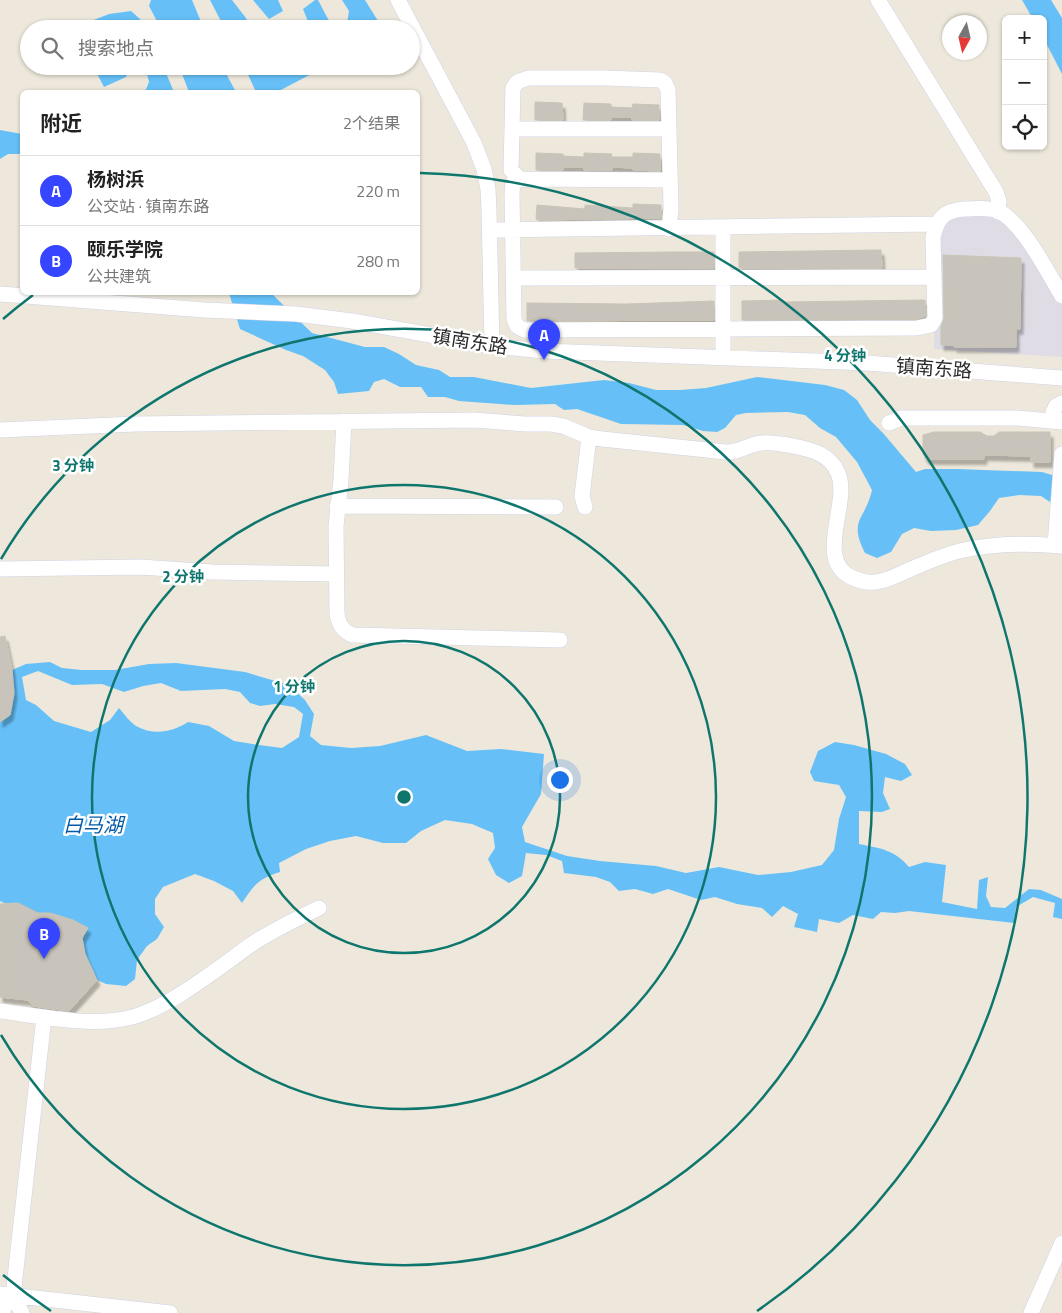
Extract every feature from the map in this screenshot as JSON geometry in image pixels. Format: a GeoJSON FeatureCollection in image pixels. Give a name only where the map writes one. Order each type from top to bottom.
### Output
{"type":"FeatureCollection","features":[{"type":"Feature","properties":{"kind":"street"},"geometry":{"type":"LineString","coordinates":[[398,0],[409,20]]}},
{"type":"Feature","properties":{"kind":"street"},"geometry":{"type":"LineString","coordinates":[[878,0],[996,192],[998,212]]}},
{"type":"Feature","properties":{"kind":"street"},"geometry":{"type":"LineString","coordinates":[[420,42],[461,119],[484,169],[488,189],[490,230],[492,346]]}},
{"type":"Feature","properties":{"kind":"street"},"geometry":{"type":"LineString","coordinates":[[520,179],[512,170],[513,88],[518,82],[528,78],[660,80],[665,83],[668,90],[671,209],[669,229]]}},
{"type":"Feature","properties":{"kind":"street"},"geometry":{"type":"LineString","coordinates":[[512,129],[669,129]]}},
{"type":"Feature","properties":{"kind":"street"},"geometry":{"type":"LineString","coordinates":[[670,180],[520,179],[513,183],[514,319],[517,326],[524,330],[917,328],[931,325],[935,318],[933,237],[937,224],[943,214],[955,210],[983,208],[998,212],[1010,219],[1022,232],[1062,296]]}},
{"type":"Feature","properties":{"kind":"street"},"geometry":{"type":"LineString","coordinates":[[490,230],[937,224]]}},
{"type":"Feature","properties":{"kind":"street"},"geometry":{"type":"LineString","coordinates":[[723,228],[723,357]]}},
{"type":"Feature","properties":{"kind":"street"},"geometry":{"type":"LineString","coordinates":[[513,278],[933,277]]}},
{"type":"Feature","properties":{"kind":"street","name":"镇南东路"},"geometry":{"type":"LineString","coordinates":[[0,294],[225,311],[296,314],[352,321],[492,346],[545,351],[867,363],[1062,378]]}},
{"type":"Feature","properties":{"kind":"street"},"geometry":{"type":"LineString","coordinates":[[1062,404],[1056,406],[1053,412],[1055,418],[1062,422]]}},
{"type":"Feature","properties":{"kind":"street"},"geometry":{"type":"LineString","coordinates":[[889,423],[901,418],[1017,418],[1062,422]]}},
{"type":"Feature","properties":{"kind":"street"},"geometry":{"type":"LineString","coordinates":[[0,430],[136,424],[474,420],[551,424],[563,426],[589,436],[734,453],[762,443],[811,449],[828,458],[839,474],[841,484],[834,546],[838,564],[851,578],[864,582],[889,579],[941,556],[991,545],[1028,543],[1058,546],[1056,522],[1062,461]]}},
{"type":"Feature","properties":{"kind":"street"},"geometry":{"type":"LineString","coordinates":[[344,421],[342,465],[337,506],[336,574],[337,614],[339,625],[344,631],[352,636],[560,640]]}},
{"type":"Feature","properties":{"kind":"street"},"geometry":{"type":"LineString","coordinates":[[585,507],[582,496],[589,436]]}},
{"type":"Feature","properties":{"kind":"street"},"geometry":{"type":"LineString","coordinates":[[337,506],[556,507]]}},
{"type":"Feature","properties":{"kind":"street"},"geometry":{"type":"LineString","coordinates":[[0,569],[141,567],[212,572],[336,574]]}},
{"type":"Feature","properties":{"kind":"street"},"geometry":{"type":"LineString","coordinates":[[0,1011],[84,1021],[114,1020],[143,1014],[188,988],[272,931],[319,908]]}},
{"type":"Feature","properties":{"kind":"street"},"geometry":{"type":"LineString","coordinates":[[3,1313],[44,1017]]}},
{"type":"Feature","properties":{"kind":"street"},"geometry":{"type":"LineString","coordinates":[[1031,1313],[1062,1243]]}},
{"type":"Feature","properties":{"kind":"street"},"geometry":{"type":"LineString","coordinates":[[7,1295],[22,1313]]}},
{"type":"Feature","properties":{"kind":"street"},"geometry":{"type":"LineString","coordinates":[[7,1295],[170,1313]]}},
{"type":"Feature","properties":{"kind":"shaded area"},"geometry":{"type":"Polygon","coordinates":[[[998,212],[1062,296],[1062,357],[934,349],[933,261],[943,214],[998,212]]]}},
{"type":"Feature","properties":{"kind":"water"},"geometry":{"type":"Polygon","coordinates":[[[151,0],[192,0],[200,20],[156,20],[149,6],[151,0]]]}},
{"type":"Feature","properties":{"kind":"water"},"geometry":{"type":"Polygon","coordinates":[[[210,0],[232,0],[247,20],[220,20],[210,0]]]}},
{"type":"Feature","properties":{"kind":"water"},"geometry":{"type":"Polygon","coordinates":[[[253,0],[278,0],[283,11],[269,19],[253,0]]]}},
{"type":"Feature","properties":{"kind":"water"},"geometry":{"type":"Polygon","coordinates":[[[315,0],[318,0],[329,20],[307,20],[303,9],[315,0]]]}},
{"type":"Feature","properties":{"kind":"water"},"geometry":{"type":"Polygon","coordinates":[[[342,0],[365,0],[377,20],[348,20],[349,11],[342,0]]]}},
{"type":"Feature","properties":{"kind":"water"},"geometry":{"type":"Polygon","coordinates":[[[1022,0],[1051,0],[1062,18],[1062,74],[1047,45],[1047,15],[1031,15],[1022,0]]]}},
{"type":"Feature","properties":{"kind":"water"},"geometry":{"type":"Polygon","coordinates":[[[131,11],[140,20],[94,20],[109,14],[131,11]]]}},
{"type":"Feature","properties":{"kind":"water"},"geometry":{"type":"Polygon","coordinates":[[[98,75],[127,75],[126,77],[104,87],[98,75]]]}},
{"type":"Feature","properties":{"kind":"water"},"geometry":{"type":"Polygon","coordinates":[[[147,75],[167,75],[173,90],[146,90],[149,82],[147,75]]]}},
{"type":"Feature","properties":{"kind":"water"},"geometry":{"type":"Polygon","coordinates":[[[182,75],[227,75],[235,90],[188,90],[182,75]]]}},
{"type":"Feature","properties":{"kind":"water"},"geometry":{"type":"Polygon","coordinates":[[[248,75],[309,75],[281,90],[255,90],[248,75]]]}},
{"type":"Feature","properties":{"kind":"water"},"geometry":{"type":"Polygon","coordinates":[[[0,130],[20,134],[20,154],[8,154],[0,159],[0,130]]]}},
{"type":"Feature","properties":{"kind":"water"},"geometry":{"type":"Polygon","coordinates":[[[230,295],[273,295],[312,333],[365,347],[384,347],[416,365],[439,370],[450,377],[474,377],[531,388],[604,380],[629,383],[656,390],[680,390],[706,388],[757,377],[825,385],[844,390],[857,400],[870,420],[916,472],[925,469],[957,469],[1042,472],[1062,478],[1062,510],[1041,496],[1019,495],[999,498],[978,525],[956,530],[931,531],[914,528],[902,534],[891,552],[877,558],[865,553],[858,533],[858,526],[872,490],[857,462],[836,437],[820,428],[805,415],[788,412],[746,413],[736,415],[725,428],[717,432],[703,431],[683,425],[621,424],[577,409],[564,410],[555,404],[514,405],[459,401],[445,397],[428,397],[421,387],[400,387],[384,379],[374,382],[369,391],[338,394],[334,382],[325,370],[303,356],[240,329],[230,295]]]}},
{"type":"Feature","properties":{"kind":"water","name":"白马湖"},"geometry":{"type":"Polygon","coordinates":[[[50,662],[62,668],[115,670],[149,664],[176,663],[245,672],[289,685],[305,700],[314,714],[310,736],[321,745],[351,748],[380,746],[426,735],[467,751],[501,749],[544,754],[541,794],[522,827],[525,842],[567,856],[656,866],[686,873],[719,867],[758,875],[791,872],[822,865],[834,850],[839,819],[846,797],[839,785],[814,781],[810,772],[818,751],[835,742],[854,745],[886,754],[905,764],[912,775],[901,781],[885,777],[883,793],[890,809],[882,812],[859,811],[859,844],[893,853],[909,867],[925,862],[946,865],[942,902],[977,909],[979,880],[988,877],[986,896],[991,907],[1005,908],[1029,889],[1041,890],[1062,899],[1062,919],[1053,917],[1055,903],[1033,897],[1016,907],[1014,923],[909,911],[881,912],[873,919],[853,915],[839,923],[819,919],[817,932],[794,927],[798,914],[783,906],[772,917],[762,908],[737,904],[715,897],[701,900],[668,889],[653,894],[635,889],[619,891],[610,882],[596,877],[564,873],[562,861],[546,855],[526,853],[522,876],[509,883],[496,875],[488,859],[495,848],[493,833],[472,824],[445,820],[421,831],[406,843],[383,843],[356,836],[330,841],[306,849],[279,863],[280,872],[258,883],[242,903],[233,891],[195,874],[163,887],[155,899],[155,914],[164,927],[157,939],[147,946],[137,960],[135,979],[126,986],[106,984],[97,980],[85,954],[82,938],[88,928],[47,913],[41,913],[40,922],[18,903],[4,903],[0,901],[0,722],[12,670],[26,664],[50,662]],[[38,671],[22,677],[26,700],[36,705],[54,721],[91,732],[110,720],[119,708],[136,726],[149,731],[163,732],[188,722],[209,726],[234,741],[282,748],[299,737],[303,714],[294,707],[275,704],[260,706],[250,703],[240,692],[225,689],[181,691],[161,683],[124,692],[102,684],[72,685],[38,671]]]}},
{"type":"Feature","properties":{"kind":"building"},"geometry":{"type":"Polygon","coordinates":[[[535,102],[562,103],[563,120],[535,120],[535,102]]]}},
{"type":"Feature","properties":{"kind":"building"},"geometry":{"type":"Polygon","coordinates":[[[584,103],[611,104],[611,107],[632,108],[633,104],[659,105],[659,120],[632,120],[632,117],[611,117],[611,120],[583,120],[584,103]]]}},
{"type":"Feature","properties":{"kind":"building"},"geometry":{"type":"Polygon","coordinates":[[[536,153],[584,157],[584,153],[612,154],[611,157],[633,157],[633,153],[660,154],[660,171],[612,167],[612,170],[584,170],[584,167],[564,167],[563,170],[536,170],[536,153]]]}},
{"type":"Feature","properties":{"kind":"building"},"geometry":{"type":"Polygon","coordinates":[[[633,204],[661,205],[661,218],[537,220],[536,218],[537,205],[585,209],[585,205],[633,208],[633,204]]]}},
{"type":"Feature","properties":{"kind":"building"},"geometry":{"type":"Polygon","coordinates":[[[881,250],[882,268],[739,268],[739,252],[881,250]]]}},
{"type":"Feature","properties":{"kind":"building"},"geometry":{"type":"Polygon","coordinates":[[[714,252],[714,268],[575,268],[575,253],[714,252]]]}},
{"type":"Feature","properties":{"kind":"building"},"geometry":{"type":"Polygon","coordinates":[[[943,255],[1021,258],[1020,329],[1016,329],[1016,347],[954,347],[954,345],[941,345],[941,327],[944,318],[943,255]]]}},
{"type":"Feature","properties":{"kind":"building"},"geometry":{"type":"Polygon","coordinates":[[[783,300],[783,302],[925,300],[926,316],[916,319],[742,320],[742,301],[783,300]]]}},
{"type":"Feature","properties":{"kind":"building"},"geometry":{"type":"Polygon","coordinates":[[[714,301],[714,320],[527,321],[527,303],[626,304],[714,301]]]}},
{"type":"Feature","properties":{"kind":"building"},"geometry":{"type":"Polygon","coordinates":[[[934,432],[980,432],[987,436],[994,436],[999,432],[1050,432],[1050,462],[1031,462],[1031,456],[984,455],[984,459],[926,459],[923,454],[923,435],[934,432]]]}},
{"type":"Feature","properties":{"kind":"building"},"geometry":{"type":"Polygon","coordinates":[[[5,636],[12,670],[14,693],[10,715],[0,722],[0,637],[5,636]]]}},
{"type":"Feature","properties":{"kind":"building"},"geometry":{"type":"Polygon","coordinates":[[[18,903],[38,913],[50,913],[73,920],[88,928],[82,938],[85,954],[97,980],[69,1011],[33,1006],[28,1000],[0,997],[0,904],[18,903]]]}},
{"type":"Feature","properties":{"kind":"place","name":"杨树浜"},"geometry":{"type":"Point","coordinates":[544,360]}},
{"type":"Feature","properties":{"kind":"place","name":"颐乐学院"},"geometry":{"type":"Point","coordinates":[44,959]}}]}
